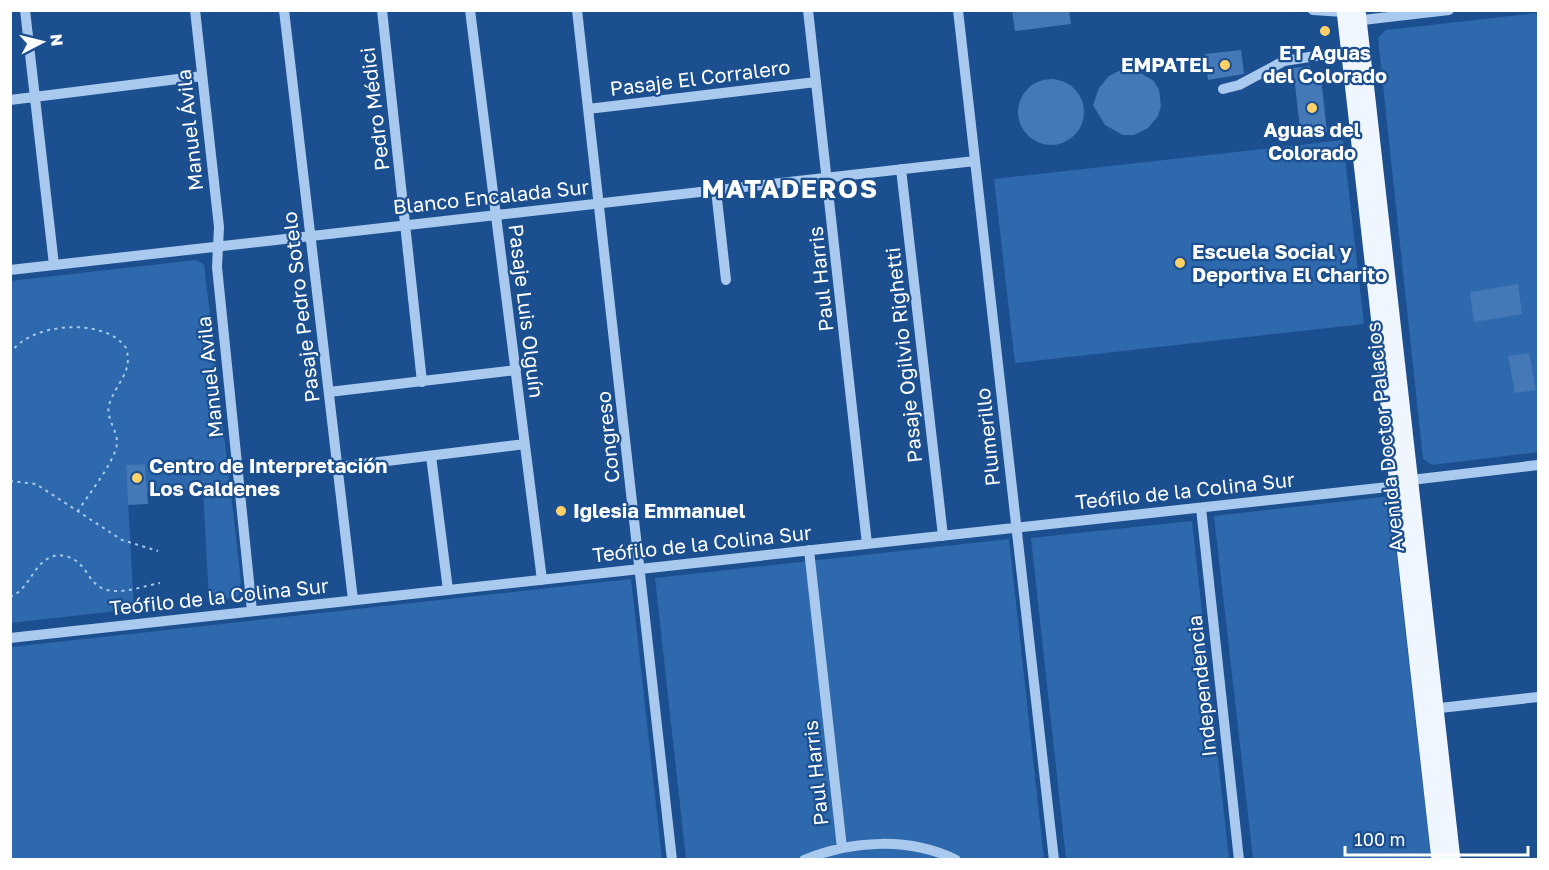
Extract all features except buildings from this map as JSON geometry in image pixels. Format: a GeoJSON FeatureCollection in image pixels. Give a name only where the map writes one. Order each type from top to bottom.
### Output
{"type":"FeatureCollection","features":[{"type":"Feature","properties":{"kind":"main road","name":"Avenida Doctor Palacios"},"geometry":{"type":"LineString","coordinates":[[1350,15],[1348,51],[1404,483]]}},
{"type":"Feature","properties":{"kind":"main road","name":"Avenida Doctor Palacios"},"geometry":{"type":"LineString","coordinates":[[1350,15],[1429,709],[1439,860]]}},
{"type":"Feature","properties":{"kind":"main road","name":"Avenida Doctor Palacios"},"geometry":{"type":"LineString","coordinates":[[1429,709],[1454,860]]}},
{"type":"Feature","properties":{"kind":"street"},"geometry":{"type":"LineString","coordinates":[[25,10],[54,265]]}},
{"type":"Feature","properties":{"kind":"street","name":"Manuel Ávila"},"geometry":{"type":"LineString","coordinates":[[195,10],[219,227],[218,246]]}},
{"type":"Feature","properties":{"kind":"street","name":"Pasaje Pedro Sotelo"},"geometry":{"type":"LineString","coordinates":[[284,10],[353,600]]}},
{"type":"Feature","properties":{"kind":"street","name":"Pedro Médici"},"geometry":{"type":"LineString","coordinates":[[382,10],[407,225],[422,381]]}},
{"type":"Feature","properties":{"kind":"street","name":"Pasaje Luis Olguín"},"geometry":{"type":"LineString","coordinates":[[470,10],[542,580]]}},
{"type":"Feature","properties":{"kind":"street","name":"Congreso"},"geometry":{"type":"LineString","coordinates":[[577,10],[672,860]]}},
{"type":"Feature","properties":{"kind":"street","name":"Paul Harris"},"geometry":{"type":"LineString","coordinates":[[808,10],[867,544]]}},
{"type":"Feature","properties":{"kind":"street","name":"Plumerillo"},"geometry":{"type":"LineString","coordinates":[[958,10],[1054,860]]}},
{"type":"Feature","properties":{"kind":"street"},"geometry":{"type":"LineString","coordinates":[[1313,10],[1350,15],[1449,10]]}},
{"type":"Feature","properties":{"kind":"street"},"geometry":{"type":"LineString","coordinates":[[1223,89],[1239,85],[1284,61],[1348,51]]}},
{"type":"Feature","properties":{"kind":"street"},"geometry":{"type":"LineString","coordinates":[[10,100],[202,76]]}},
{"type":"Feature","properties":{"kind":"street","name":"Pasaje El Corralero"},"geometry":{"type":"LineString","coordinates":[[588,109],[816,82]]}},
{"type":"Feature","properties":{"kind":"street","name":"Blanco Encalada Sur"},"geometry":{"type":"LineString","coordinates":[[10,270],[975,161]]}},
{"type":"Feature","properties":{"kind":"street","name":"Pasaje Ogilvio Righetti"},"geometry":{"type":"LineString","coordinates":[[902,169],[943,536]]}},
{"type":"Feature","properties":{"kind":"street"},"geometry":{"type":"LineString","coordinates":[[716,190],[726,280]]}},
{"type":"Feature","properties":{"kind":"street","name":"Manuel Avila"},"geometry":{"type":"LineString","coordinates":[[218,246],[217,267],[252,611]]}},
{"type":"Feature","properties":{"kind":"street"},"geometry":{"type":"LineString","coordinates":[[329,393],[516,370]]}},
{"type":"Feature","properties":{"kind":"street"},"geometry":{"type":"LineString","coordinates":[[338,467],[525,444]]}},
{"type":"Feature","properties":{"kind":"street"},"geometry":{"type":"LineString","coordinates":[[431,456],[448,590]]}},
{"type":"Feature","properties":{"kind":"street","name":"Teófilo de la Colina Sur"},"geometry":{"type":"LineString","coordinates":[[10,638],[1201,508],[1539,465]]}},
{"type":"Feature","properties":{"kind":"street","name":"Independencia"},"geometry":{"type":"LineString","coordinates":[[1201,508],[1239,860]]}},
{"type":"Feature","properties":{"kind":"street","name":"Paul Harris"},"geometry":{"type":"LineString","coordinates":[[809,550],[842,848]]}},
{"type":"Feature","properties":{"kind":"street"},"geometry":{"type":"LineString","coordinates":[[1429,709],[1539,696]]}},
{"type":"Feature","properties":{"kind":"street"},"geometry":{"type":"LineString","coordinates":[[804,860],[842,848],[901,845],[930,850],[957,860]]}},
{"type":"Feature","properties":{"kind":"path"},"geometry":{"type":"LineString","coordinates":[[10,354],[19,343],[35,334],[81,327],[110,333],[126,348],[128,368],[109,408],[109,419],[117,438],[116,451],[78,511]]}},
{"type":"Feature","properties":{"kind":"path"},"geometry":{"type":"LineString","coordinates":[[10,481],[36,484],[127,542],[158,551]]}},
{"type":"Feature","properties":{"kind":"path"},"geometry":{"type":"LineString","coordinates":[[10,597],[22,589],[42,562],[58,555],[80,562],[94,583],[106,590],[120,591],[160,583]]}},
{"type":"Feature","properties":{"kind":"shaded area"},"geometry":{"type":"Polygon","coordinates":[[[1538,13],[1538,452],[1432,465],[1423,459],[1378,38],[1386,30],[1538,13]]]}},
{"type":"Feature","properties":{"kind":"shaded area","name":"Escuela Social y Deportiva El Charito"},"geometry":{"type":"Polygon","coordinates":[[[1343,140],[1364,324],[1015,363],[994,179],[1343,140]]]}},
{"type":"Feature","properties":{"kind":"shaded area"},"geometry":{"type":"Polygon","coordinates":[[[196,260],[204,264],[241,581],[238,597],[209,601],[203,488],[147,492],[145,464],[126,465],[134,609],[11,623],[10,281],[196,260]]]}},
{"type":"Feature","properties":{"kind":"shaded area"},"geometry":{"type":"Polygon","coordinates":[[[1390,496],[1431,859],[1253,859],[1214,516],[1390,496]]]}},
{"type":"Feature","properties":{"kind":"shaded area"},"geometry":{"type":"Polygon","coordinates":[[[1192,521],[1229,859],[1066,859],[1031,538],[1192,521]]]}},
{"type":"Feature","properties":{"kind":"shaded area"},"geometry":{"type":"Polygon","coordinates":[[[1009,539],[1044,859],[686,859],[655,578],[1009,539]]]}},
{"type":"Feature","properties":{"kind":"shaded area"},"geometry":{"type":"Polygon","coordinates":[[[631,579],[662,859],[11,859],[11,647],[631,579]]]}},
{"type":"Feature","properties":{"kind":"place","name":"ET Aguas del Colorado"},"geometry":{"type":"Point","coordinates":[1325,31]}},
{"type":"Feature","properties":{"kind":"place","name":"EMPATEL"},"geometry":{"type":"Point","coordinates":[1225,65]}},
{"type":"Feature","properties":{"kind":"place","name":"Aguas del Colorado"},"geometry":{"type":"Point","coordinates":[1312,108]}},
{"type":"Feature","properties":{"kind":"place","name":"Escuela Social y Deportiva El Charito"},"geometry":{"type":"Point","coordinates":[1180,263]}},
{"type":"Feature","properties":{"kind":"place","name":"Centro de Interpretación Los Caldenes"},"geometry":{"type":"Point","coordinates":[137,478]}},
{"type":"Feature","properties":{"kind":"place","name":"Iglesia Emmanuel"},"geometry":{"type":"Point","coordinates":[561,511]}},
{"type":"Feature","properties":{"kind":"district","name":"MATADEROS"},"geometry":{"type":"Point","coordinates":[790,189]}}]}
